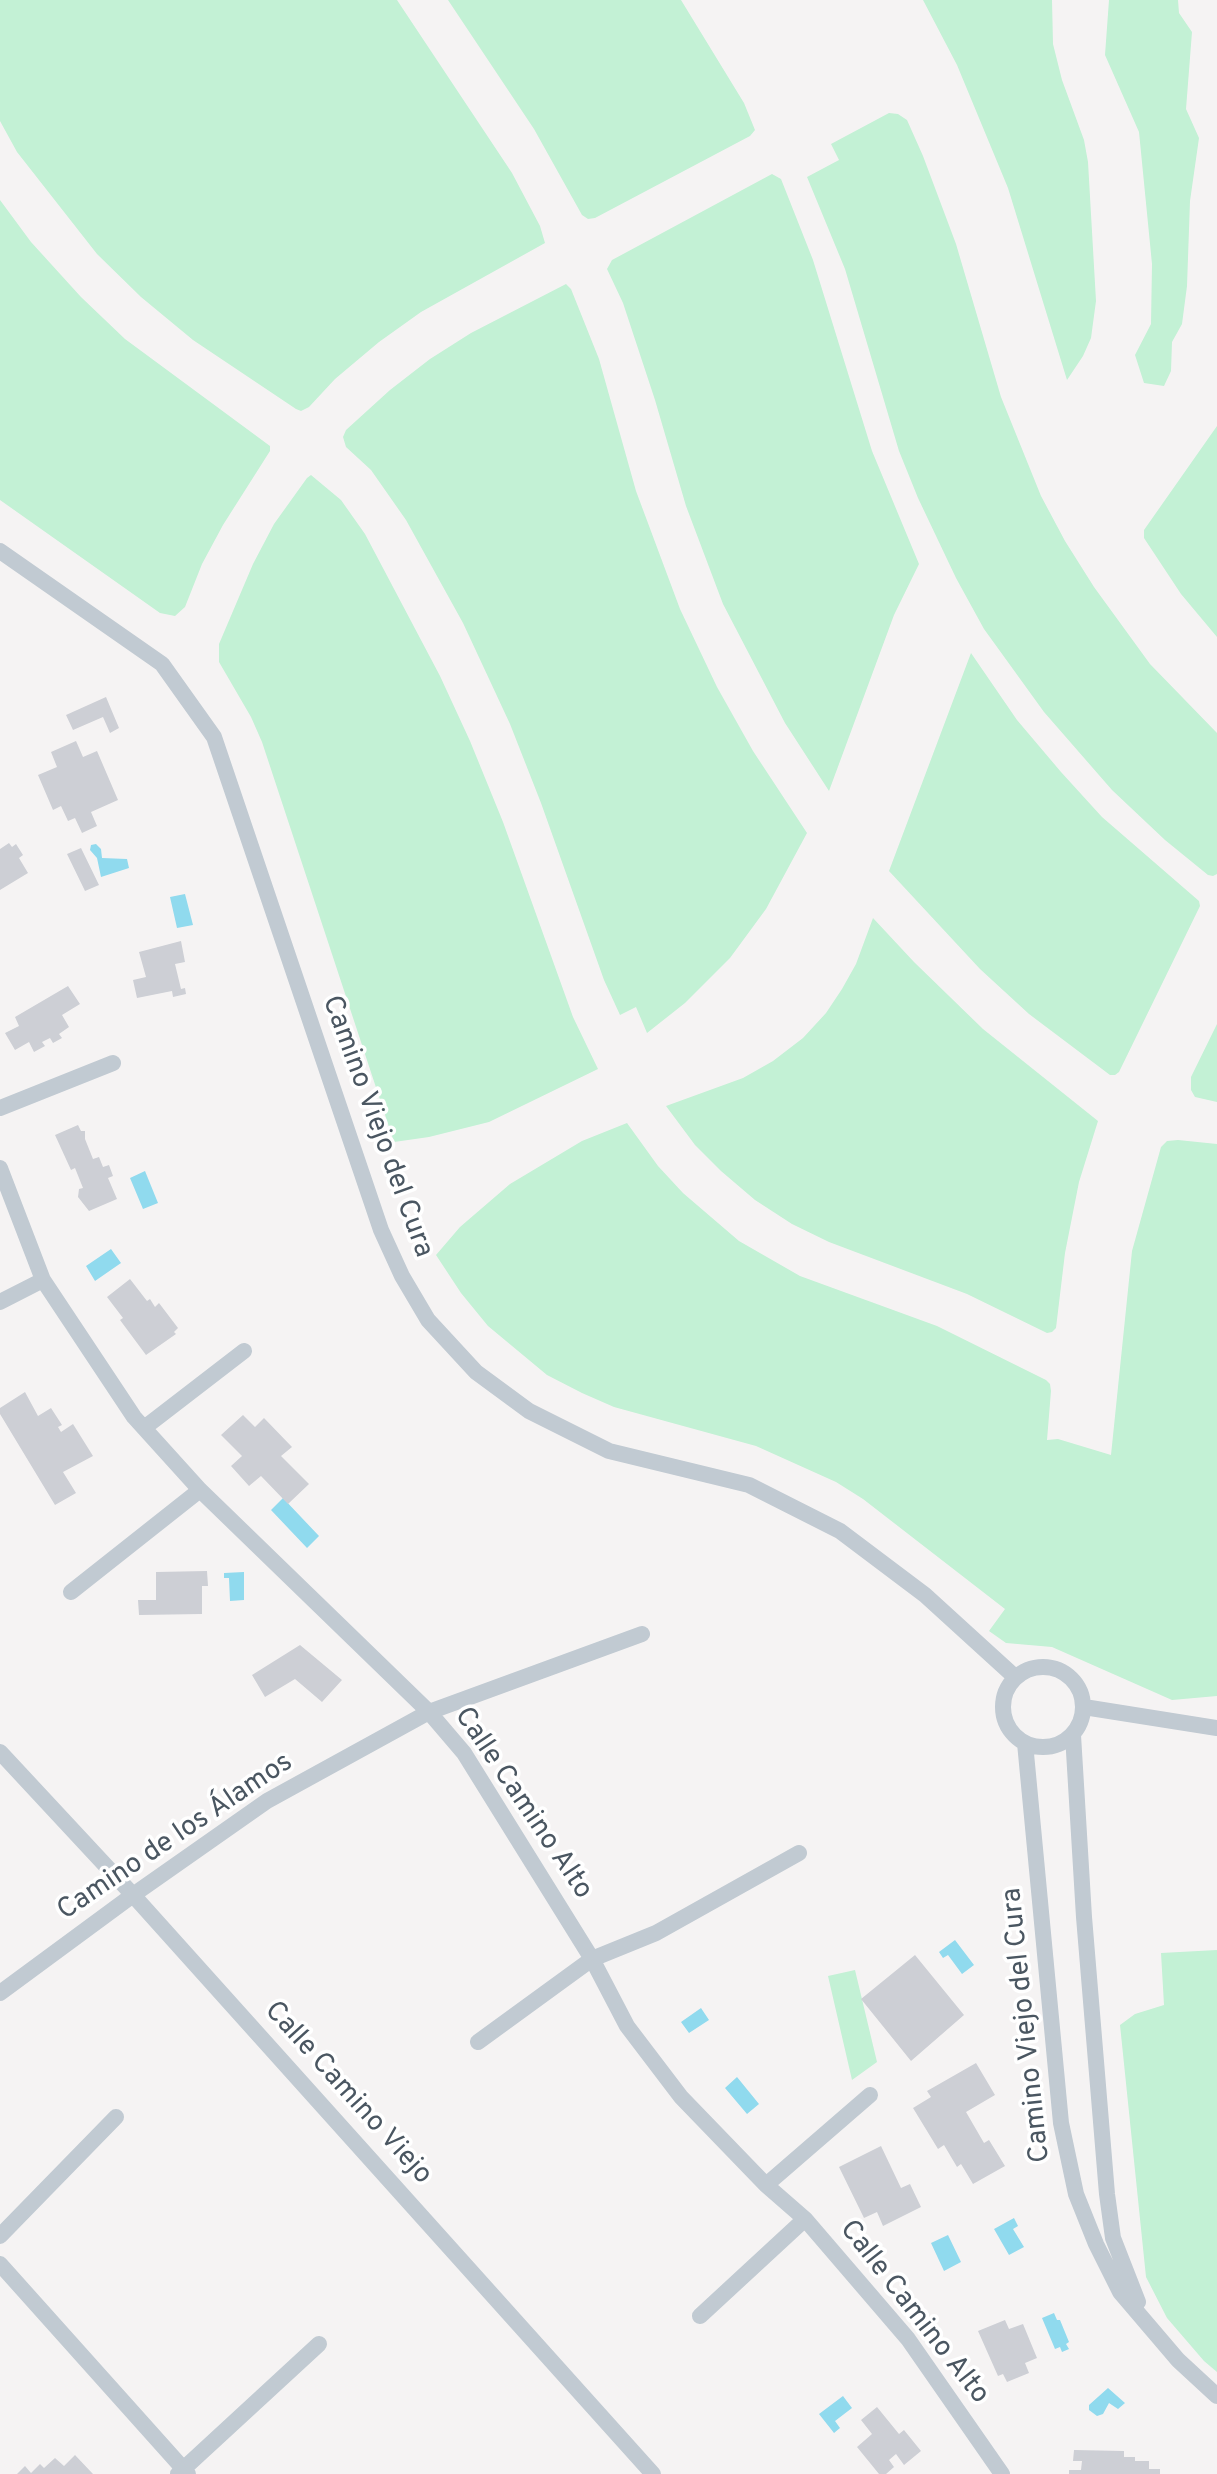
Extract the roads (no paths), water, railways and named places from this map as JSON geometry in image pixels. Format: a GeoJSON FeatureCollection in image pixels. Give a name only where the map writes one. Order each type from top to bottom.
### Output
{"type":"FeatureCollection","features":[{"type":"Feature","properties":{"kind":"street","name":"Camino Viejo del Cura"},"geometry":{"type":"LineString","coordinates":[[0,551],[162,664],[214,737],[381,1230],[402,1276],[428,1320],[476,1372],[529,1411],[609,1451],[749,1485],[840,1531],[925,1595],[1015,1677]]}},
{"type":"Feature","properties":{"kind":"street"},"geometry":{"type":"LineString","coordinates":[[0,1108],[113,1063]]}},
{"type":"Feature","properties":{"kind":"street","name":"Calle Camino Alto"},"geometry":{"type":"LineString","coordinates":[[0,1168],[43,1280],[134,1417],[200,1490],[429,1712],[464,1753],[592,1959],[627,2026],[681,2097],[766,2185],[805,2219],[908,2339],[1000,2473]]}},
{"type":"Feature","properties":{"kind":"street"},"geometry":{"type":"LineString","coordinates":[[0,1302],[43,1280]]}},
{"type":"Feature","properties":{"kind":"street"},"geometry":{"type":"LineString","coordinates":[[144,1428],[244,1351]]}},
{"type":"Feature","properties":{"kind":"street"},"geometry":{"type":"LineString","coordinates":[[71,1592],[200,1490]]}},
{"type":"Feature","properties":{"kind":"street","name":"Camino de los Álamos"},"geometry":{"type":"LineString","coordinates":[[0,1993],[267,1801],[429,1712],[642,1634]]}},
{"type":"Feature","properties":{"kind":"street"},"geometry":{"type":"LineString","coordinates":[[1044,1666],[1072,1678],[1081,1692],[1084,1707],[1081,1722],[1073,1735],[1059,1745],[1042,1748],[1025,1743],[1013,1734],[1005,1721],[1003,1705],[1006,1690],[1015,1677],[1029,1669],[1044,1666]]}},
{"type":"Feature","properties":{"kind":"street"},"geometry":{"type":"LineString","coordinates":[[1084,1707],[1217,1728]]}},
{"type":"Feature","properties":{"kind":"street","name":"Camino Viejo del Cura"},"geometry":{"type":"LineString","coordinates":[[1073,1735],[1084,1917],[1107,2194],[1113,2238],[1130,2286],[1151,2328]]}},
{"type":"Feature","properties":{"kind":"street","name":"Camino Viejo del Cura"},"geometry":{"type":"LineString","coordinates":[[1025,1743],[1061,2123],[1076,2194],[1120,2292],[1178,2360],[1217,2396]]}},
{"type":"Feature","properties":{"kind":"street","name":"Calle Camino Viejo"},"geometry":{"type":"LineString","coordinates":[[0,1752],[133,1895],[653,2474]]}},
{"type":"Feature","properties":{"kind":"street"},"geometry":{"type":"LineString","coordinates":[[478,2042],[592,1959],[656,1933],[799,1853]]}},
{"type":"Feature","properties":{"kind":"street"},"geometry":{"type":"LineString","coordinates":[[766,2185],[870,2095]]}},
{"type":"Feature","properties":{"kind":"street"},"geometry":{"type":"LineString","coordinates":[[0,2236],[116,2117]]}},
{"type":"Feature","properties":{"kind":"street"},"geometry":{"type":"LineString","coordinates":[[700,2316],[805,2219]]}},
{"type":"Feature","properties":{"kind":"street"},"geometry":{"type":"LineString","coordinates":[[0,2264],[183,2472],[319,2344]]}},
{"type":"Feature","properties":{"kind":"water"},"geometry":{"type":"Polygon","coordinates":[[[96,844],[101,849],[102,858],[127,859],[129,868],[101,877],[97,858],[90,850],[91,845],[96,844]]]}},
{"type":"Feature","properties":{"kind":"water"},"geometry":{"type":"Polygon","coordinates":[[[185,894],[193,925],[177,928],[170,897],[185,894]]]}},
{"type":"Feature","properties":{"kind":"water"},"geometry":{"type":"Polygon","coordinates":[[[145,1171],[158,1203],[143,1209],[130,1178],[145,1171]]]}},
{"type":"Feature","properties":{"kind":"water"},"geometry":{"type":"Polygon","coordinates":[[[111,1249],[121,1263],[95,1281],[86,1266],[111,1249]]]}},
{"type":"Feature","properties":{"kind":"water"},"geometry":{"type":"Polygon","coordinates":[[[283,1498],[319,1536],[307,1548],[271,1510],[283,1498]]]}},
{"type":"Feature","properties":{"kind":"water"},"geometry":{"type":"Polygon","coordinates":[[[244,1572],[244,1600],[230,1601],[229,1578],[224,1578],[224,1573],[244,1572]]]}},
{"type":"Feature","properties":{"kind":"water"},"geometry":{"type":"Polygon","coordinates":[[[955,1940],[974,1965],[962,1974],[948,1955],[943,1958],[939,1952],[955,1940]]]}},
{"type":"Feature","properties":{"kind":"water"},"geometry":{"type":"Polygon","coordinates":[[[701,2008],[709,2020],[689,2033],[681,2022],[701,2008]]]}},
{"type":"Feature","properties":{"kind":"water"},"geometry":{"type":"Polygon","coordinates":[[[737,2077],[759,2104],[747,2114],[725,2088],[737,2077]]]}},
{"type":"Feature","properties":{"kind":"water"},"geometry":{"type":"Polygon","coordinates":[[[1014,2218],[1018,2226],[1013,2229],[1024,2247],[1009,2255],[994,2229],[1014,2218]]]}},
{"type":"Feature","properties":{"kind":"water"},"geometry":{"type":"Polygon","coordinates":[[[948,2235],[961,2262],[944,2271],[931,2243],[948,2235]]]}},
{"type":"Feature","properties":{"kind":"water"},"geometry":{"type":"Polygon","coordinates":[[[1054,2313],[1069,2342],[1066,2344],[1069,2349],[1062,2352],[1060,2347],[1055,2349],[1042,2318],[1054,2313]]]}},
{"type":"Feature","properties":{"kind":"water"},"geometry":{"type":"Polygon","coordinates":[[[1108,2388],[1125,2403],[1118,2409],[1109,2403],[1103,2414],[1097,2416],[1089,2410],[1089,2405],[1108,2388]]]}},
{"type":"Feature","properties":{"kind":"water"},"geometry":{"type":"Polygon","coordinates":[[[843,2396],[852,2408],[835,2421],[840,2428],[834,2433],[819,2414],[843,2396]]]}}]}
